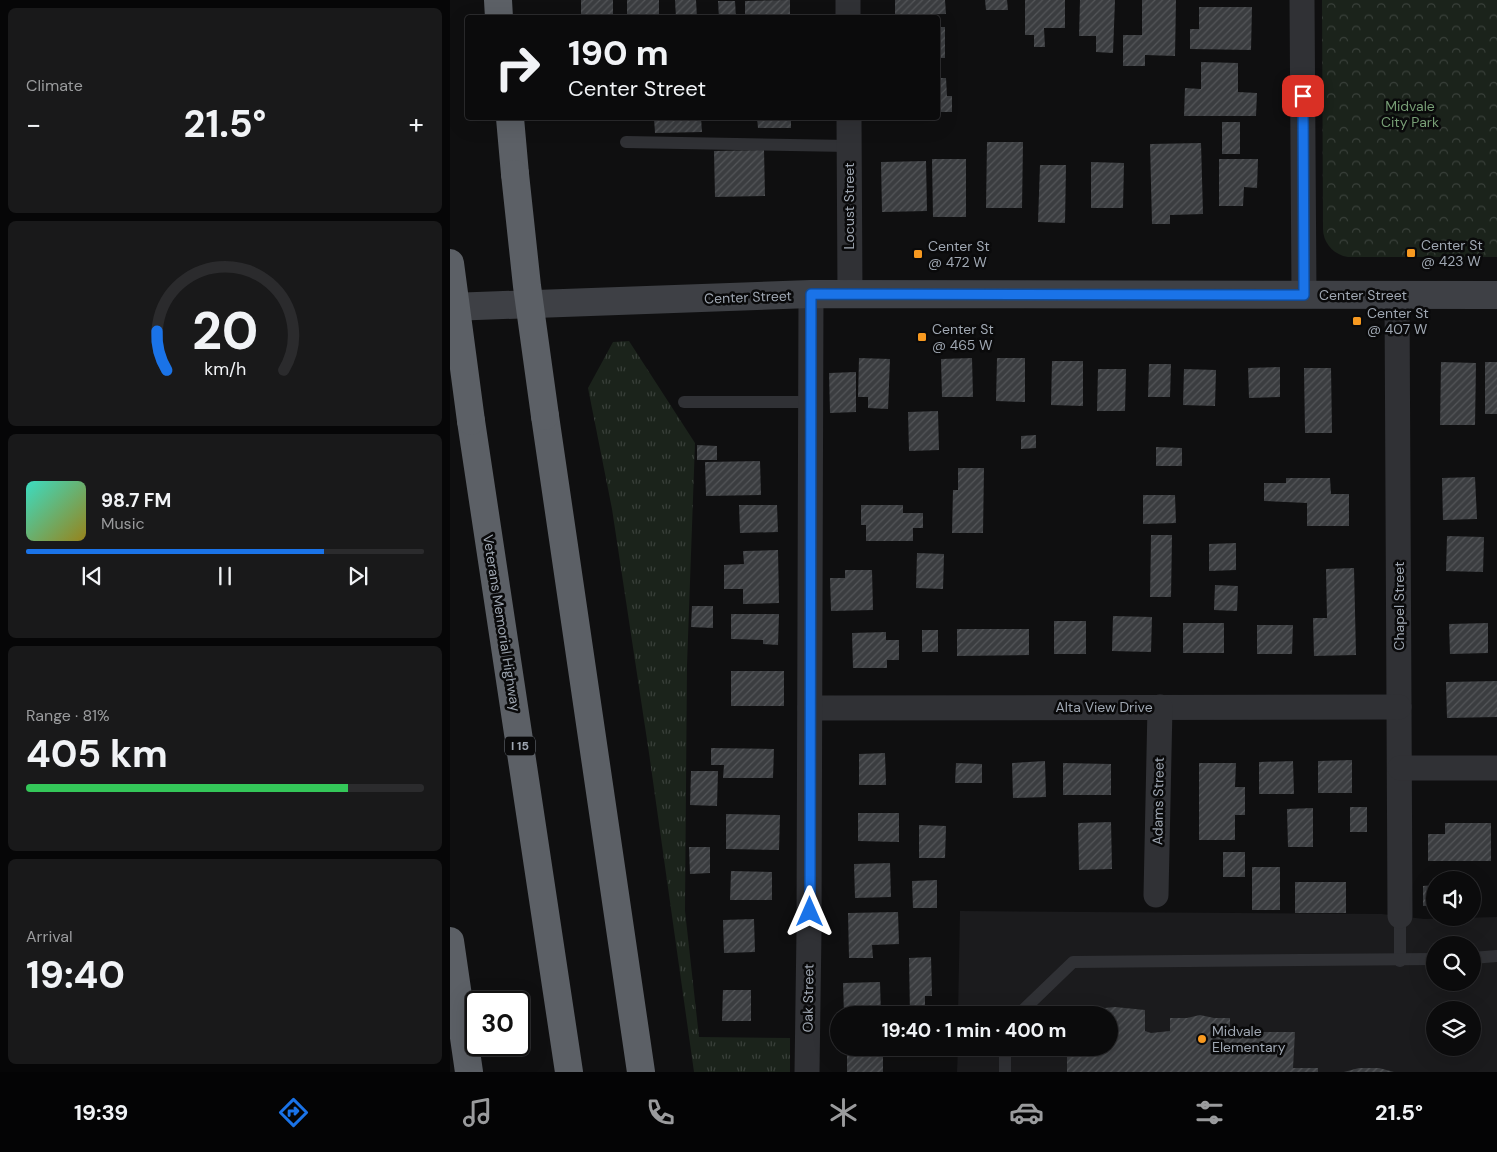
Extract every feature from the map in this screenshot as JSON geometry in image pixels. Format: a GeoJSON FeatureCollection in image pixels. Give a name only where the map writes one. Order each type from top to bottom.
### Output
{"type":"FeatureCollection","features":[{"type":"Feature","properties":{"kind":"highway"},"geometry":{"type":"LineString","coordinates":[[498,0],[499,15]]}},
{"type":"Feature","properties":{"kind":"highway"},"geometry":{"type":"LineString","coordinates":[[510,120],[528,286],[641,1072]]}},
{"type":"Feature","properties":{"kind":"highway","name":"Veterans Memorial Highway"},"geometry":{"type":"LineString","coordinates":[[450,263],[471,420],[570,1072]]}},
{"type":"Feature","properties":{"kind":"highway"},"geometry":{"type":"LineString","coordinates":[[450,941],[469,1072]]}},
{"type":"Feature","properties":{"kind":"main road","name":"Center Street"},"geometry":{"type":"LineString","coordinates":[[450,306],[811,294],[1497,295]]}},
{"type":"Feature","properties":{"kind":"street"},"geometry":{"type":"LineString","coordinates":[[848,0],[848,15]]}},
{"type":"Feature","properties":{"kind":"street"},"geometry":{"type":"LineString","coordinates":[[1302,0],[1304,295]]}},
{"type":"Feature","properties":{"kind":"street","name":"Locust Street"},"geometry":{"type":"LineString","coordinates":[[849,120],[850,294]]}},
{"type":"Feature","properties":{"kind":"street","name":"Oak Street"},"geometry":{"type":"LineString","coordinates":[[806,1072],[810,708],[811,294]]}},
{"type":"Feature","properties":{"kind":"street","name":"Chapel Street"},"geometry":{"type":"LineString","coordinates":[[1397,295],[1400,916]]}},
{"type":"Feature","properties":{"kind":"street","name":"Alta View Drive"},"geometry":{"type":"LineString","coordinates":[[810,708],[1399,706]]}},
{"type":"Feature","properties":{"kind":"street","name":"Adams Street"},"geometry":{"type":"LineString","coordinates":[[1156,895],[1160,707]]}},
{"type":"Feature","properties":{"kind":"street"},"geometry":{"type":"LineString","coordinates":[[1400,768],[1497,768]]}},
{"type":"Feature","properties":{"kind":"lane"},"geometry":{"type":"LineString","coordinates":[[626,142],[849,146]]}},
{"type":"Feature","properties":{"kind":"lane"},"geometry":{"type":"LineString","coordinates":[[684,402],[811,402]]}},
{"type":"Feature","properties":{"kind":"lane"},"geometry":{"type":"LineString","coordinates":[[1400,916],[1400,961]]}},
{"type":"Feature","properties":{"kind":"lane"},"geometry":{"type":"LineString","coordinates":[[1481,957],[1497,956]]}},
{"type":"Feature","properties":{"kind":"lane"},"geometry":{"type":"LineString","coordinates":[[1027,1006],[1073,962],[1426,960]]}},
{"type":"Feature","properties":{"kind":"lane"},"geometry":{"type":"LineString","coordinates":[[1004,1072],[1005,1056]]}},
{"type":"Feature","properties":{"kind":"shaded area"},"geometry":{"type":"Polygon","coordinates":[[[960,911],[1382,914],[1426,919],[1426,926],[1481,926],[1481,917],[1497,917],[1497,1072],[957,1072],[958,1056],[1118,1056],[1118,1006],[958,1006],[960,911]]]}},
{"type":"Feature","properties":{"kind":"green space","name":"Midvale City Park"},"geometry":{"type":"Polygon","coordinates":[[[1322,0],[1497,0],[1497,257],[1348,257],[1338,254],[1330,248],[1325,239],[1323,229],[1322,0]]]}},
{"type":"Feature","properties":{"kind":"green space"},"geometry":{"type":"Polygon","coordinates":[[[629,341],[695,443],[687,665],[685,911],[699,1037],[790,1038],[790,1072],[694,1072],[612,509],[588,388],[613,342],[629,341]]]}},
{"type":"Feature","properties":{"kind":"building"},"geometry":{"type":"Polygon","coordinates":[[[581,0],[613,0],[613,15],[581,15],[581,0]]]}},
{"type":"Feature","properties":{"kind":"building"},"geometry":{"type":"Polygon","coordinates":[[[627,0],[659,0],[659,15],[627,15],[627,0]]]}},
{"type":"Feature","properties":{"kind":"building"},"geometry":{"type":"Polygon","coordinates":[[[675,0],[696,0],[697,15],[676,15],[675,0]]]}},
{"type":"Feature","properties":{"kind":"building"},"geometry":{"type":"Polygon","coordinates":[[[790,0],[790,15],[745,15],[745,1],[790,0]]]}},
{"type":"Feature","properties":{"kind":"building"},"geometry":{"type":"Polygon","coordinates":[[[895,0],[945,0],[946,14],[895,15],[895,0]]]}},
{"type":"Feature","properties":{"kind":"building"},"geometry":{"type":"Polygon","coordinates":[[[985,0],[1007,0],[1008,10],[986,10],[985,0]]]}},
{"type":"Feature","properties":{"kind":"building"},"geometry":{"type":"Polygon","coordinates":[[[1025,0],[1065,0],[1065,28],[1044,28],[1045,47],[1034,47],[1034,35],[1025,35],[1025,0]]]}},
{"type":"Feature","properties":{"kind":"building"},"geometry":{"type":"Polygon","coordinates":[[[1080,0],[1115,0],[1113,53],[1096,52],[1096,36],[1079,36],[1080,0]]]}},
{"type":"Feature","properties":{"kind":"building"},"geometry":{"type":"Polygon","coordinates":[[[1142,0],[1176,0],[1175,56],[1145,55],[1145,66],[1123,66],[1123,35],[1142,35],[1142,0]]]}},
{"type":"Feature","properties":{"kind":"building"},"geometry":{"type":"Polygon","coordinates":[[[718,1],[735,1],[736,15],[719,15],[718,1]]]}},
{"type":"Feature","properties":{"kind":"building"},"geometry":{"type":"Polygon","coordinates":[[[1199,7],[1252,7],[1251,50],[1190,49],[1190,29],[1199,29],[1199,7]]]}},
{"type":"Feature","properties":{"kind":"building"},"geometry":{"type":"Polygon","coordinates":[[[940,27],[945,27],[945,58],[940,58],[940,27]]]}},
{"type":"Feature","properties":{"kind":"building"},"geometry":{"type":"Polygon","coordinates":[[[1201,62],[1238,63],[1238,92],[1257,93],[1256,116],[1184,116],[1185,88],[1201,89],[1201,62]]]}},
{"type":"Feature","properties":{"kind":"building"},"geometry":{"type":"Polygon","coordinates":[[[940,78],[946,78],[947,96],[952,96],[952,112],[940,112],[940,78]]]}},
{"type":"Feature","properties":{"kind":"building"},"geometry":{"type":"Polygon","coordinates":[[[654,120],[701,120],[702,132],[655,133],[654,120]]]}},
{"type":"Feature","properties":{"kind":"building"},"geometry":{"type":"Polygon","coordinates":[[[757,120],[791,120],[791,128],[758,128],[757,120]]]}},
{"type":"Feature","properties":{"kind":"building"},"geometry":{"type":"Polygon","coordinates":[[[1222,122],[1240,122],[1240,154],[1222,154],[1222,122]]]}},
{"type":"Feature","properties":{"kind":"building"},"geometry":{"type":"Polygon","coordinates":[[[987,142],[1023,142],[1022,208],[986,208],[987,142]]]}},
{"type":"Feature","properties":{"kind":"building"},"geometry":{"type":"Polygon","coordinates":[[[1201,143],[1203,214],[1170,215],[1170,224],[1152,224],[1150,144],[1201,143]]]}},
{"type":"Feature","properties":{"kind":"building"},"geometry":{"type":"Polygon","coordinates":[[[764,150],[765,196],[715,197],[714,151],[764,150]]]}},
{"type":"Feature","properties":{"kind":"building"},"geometry":{"type":"Polygon","coordinates":[[[932,159],[966,159],[966,217],[933,217],[932,159]]]}},
{"type":"Feature","properties":{"kind":"building"},"geometry":{"type":"Polygon","coordinates":[[[1219,159],[1258,159],[1257,188],[1244,187],[1243,206],[1219,206],[1219,159]]]}},
{"type":"Feature","properties":{"kind":"building"},"geometry":{"type":"Polygon","coordinates":[[[926,161],[927,211],[882,212],[881,162],[926,161]]]}},
{"type":"Feature","properties":{"kind":"building"},"geometry":{"type":"Polygon","coordinates":[[[1091,162],[1124,163],[1123,208],[1091,208],[1091,162]]]}},
{"type":"Feature","properties":{"kind":"building"},"geometry":{"type":"Polygon","coordinates":[[[1040,165],[1066,165],[1065,223],[1038,222],[1040,165]]]}},
{"type":"Feature","properties":{"kind":"building"},"geometry":{"type":"Polygon","coordinates":[[[859,358],[890,359],[888,409],[868,408],[868,397],[858,397],[859,358]]]}},
{"type":"Feature","properties":{"kind":"building"},"geometry":{"type":"Polygon","coordinates":[[[972,358],[973,397],[942,397],[941,359],[972,358]]]}},
{"type":"Feature","properties":{"kind":"building"},"geometry":{"type":"Polygon","coordinates":[[[997,358],[1025,358],[1025,402],[996,401],[997,358]]]}},
{"type":"Feature","properties":{"kind":"building"},"geometry":{"type":"Polygon","coordinates":[[[1052,361],[1083,361],[1083,406],[1051,405],[1052,361]]]}},
{"type":"Feature","properties":{"kind":"building"},"geometry":{"type":"Polygon","coordinates":[[[1441,362],[1476,363],[1475,425],[1440,425],[1441,362]]]}},
{"type":"Feature","properties":{"kind":"building"},"geometry":{"type":"Polygon","coordinates":[[[1485,362],[1497,362],[1497,414],[1485,414],[1485,362]]]}},
{"type":"Feature","properties":{"kind":"building"},"geometry":{"type":"Polygon","coordinates":[[[1149,364],[1171,364],[1170,397],[1148,397],[1149,364]]]}},
{"type":"Feature","properties":{"kind":"building"},"geometry":{"type":"Polygon","coordinates":[[[1280,367],[1280,397],[1249,398],[1248,368],[1280,367]]]}},
{"type":"Feature","properties":{"kind":"building"},"geometry":{"type":"Polygon","coordinates":[[[1304,368],[1331,368],[1332,433],[1305,433],[1304,368]]]}},
{"type":"Feature","properties":{"kind":"building"},"geometry":{"type":"Polygon","coordinates":[[[1098,369],[1126,369],[1125,411],[1097,411],[1098,369]]]}},
{"type":"Feature","properties":{"kind":"building"},"geometry":{"type":"Polygon","coordinates":[[[1184,369],[1216,370],[1215,406],[1183,405],[1184,369]]]}},
{"type":"Feature","properties":{"kind":"building"},"geometry":{"type":"Polygon","coordinates":[[[856,372],[856,412],[830,413],[829,373],[856,372]]]}},
{"type":"Feature","properties":{"kind":"building"},"geometry":{"type":"Polygon","coordinates":[[[938,411],[939,450],[909,451],[908,412],[938,411]]]}},
{"type":"Feature","properties":{"kind":"building"},"geometry":{"type":"Polygon","coordinates":[[[1036,435],[1036,448],[1021,449],[1021,436],[1036,435]]]}},
{"type":"Feature","properties":{"kind":"building"},"geometry":{"type":"Polygon","coordinates":[[[697,445],[717,446],[717,460],[697,460],[697,445]]]}},
{"type":"Feature","properties":{"kind":"building"},"geometry":{"type":"Polygon","coordinates":[[[1156,447],[1182,448],[1182,466],[1156,466],[1156,447]]]}},
{"type":"Feature","properties":{"kind":"building"},"geometry":{"type":"Polygon","coordinates":[[[760,461],[761,495],[706,496],[705,462],[760,461]]]}},
{"type":"Feature","properties":{"kind":"building"},"geometry":{"type":"Polygon","coordinates":[[[958,468],[984,468],[983,533],[952,533],[953,490],[958,490],[958,468]]]}},
{"type":"Feature","properties":{"kind":"building"},"geometry":{"type":"Polygon","coordinates":[[[1475,477],[1477,519],[1443,520],[1442,478],[1475,477]]]}},
{"type":"Feature","properties":{"kind":"building"},"geometry":{"type":"Polygon","coordinates":[[[1286,478],[1330,478],[1331,494],[1349,494],[1349,526],[1307,526],[1307,503],[1264,501],[1264,483],[1286,483],[1286,478]]]}},
{"type":"Feature","properties":{"kind":"building"},"geometry":{"type":"Polygon","coordinates":[[[1143,495],[1175,495],[1176,523],[1143,524],[1143,495]]]}},
{"type":"Feature","properties":{"kind":"building"},"geometry":{"type":"Polygon","coordinates":[[[739,505],[777,505],[778,532],[740,533],[739,505]]]}},
{"type":"Feature","properties":{"kind":"building"},"geometry":{"type":"Polygon","coordinates":[[[861,505],[903,505],[903,513],[923,513],[923,528],[913,528],[913,541],[866,541],[866,525],[861,525],[861,505]]]}},
{"type":"Feature","properties":{"kind":"building"},"geometry":{"type":"Polygon","coordinates":[[[1151,535],[1172,535],[1171,597],[1150,597],[1151,535]]]}},
{"type":"Feature","properties":{"kind":"building"},"geometry":{"type":"Polygon","coordinates":[[[1447,536],[1484,537],[1483,572],[1446,571],[1447,536]]]}},
{"type":"Feature","properties":{"kind":"building"},"geometry":{"type":"Polygon","coordinates":[[[1236,543],[1236,570],[1209,571],[1209,544],[1236,543]]]}},
{"type":"Feature","properties":{"kind":"building"},"geometry":{"type":"Polygon","coordinates":[[[778,550],[779,603],[743,604],[743,589],[724,589],[724,565],[744,564],[743,551],[778,550]]]}},
{"type":"Feature","properties":{"kind":"building"},"geometry":{"type":"Polygon","coordinates":[[[917,553],[944,554],[943,589],[916,588],[917,553]]]}},
{"type":"Feature","properties":{"kind":"building"},"geometry":{"type":"Polygon","coordinates":[[[1354,568],[1356,655],[1314,656],[1313,618],[1327,618],[1326,569],[1354,568]]]}},
{"type":"Feature","properties":{"kind":"building"},"geometry":{"type":"Polygon","coordinates":[[[845,570],[872,570],[873,610],[831,611],[830,578],[845,578],[845,570]]]}},
{"type":"Feature","properties":{"kind":"building"},"geometry":{"type":"Polygon","coordinates":[[[1215,585],[1238,586],[1237,611],[1214,610],[1215,585]]]}},
{"type":"Feature","properties":{"kind":"building"},"geometry":{"type":"Polygon","coordinates":[[[692,606],[713,606],[713,628],[691,627],[692,606]]]}},
{"type":"Feature","properties":{"kind":"building"},"geometry":{"type":"Polygon","coordinates":[[[731,614],[779,614],[778,645],[763,644],[763,640],[731,639],[731,614]]]}},
{"type":"Feature","properties":{"kind":"building"},"geometry":{"type":"Polygon","coordinates":[[[1113,616],[1152,617],[1151,652],[1112,651],[1113,616]]]}},
{"type":"Feature","properties":{"kind":"building"},"geometry":{"type":"Polygon","coordinates":[[[1054,621],[1086,621],[1086,654],[1054,654],[1054,621]]]}},
{"type":"Feature","properties":{"kind":"building"},"geometry":{"type":"Polygon","coordinates":[[[1183,623],[1224,623],[1224,653],[1183,653],[1183,623]]]}},
{"type":"Feature","properties":{"kind":"building"},"geometry":{"type":"Polygon","coordinates":[[[1488,623],[1488,653],[1450,654],[1449,624],[1488,623]]]}},
{"type":"Feature","properties":{"kind":"building"},"geometry":{"type":"Polygon","coordinates":[[[1257,625],[1293,625],[1292,654],[1257,654],[1257,625]]]}},
{"type":"Feature","properties":{"kind":"building"},"geometry":{"type":"Polygon","coordinates":[[[957,629],[1029,629],[1029,655],[957,656],[957,629]]]}},
{"type":"Feature","properties":{"kind":"building"},"geometry":{"type":"Polygon","coordinates":[[[922,630],[938,630],[938,652],[922,652],[922,630]]]}},
{"type":"Feature","properties":{"kind":"building"},"geometry":{"type":"Polygon","coordinates":[[[886,632],[886,640],[899,640],[899,660],[887,660],[887,668],[853,668],[852,633],[886,632]]]}},
{"type":"Feature","properties":{"kind":"building"},"geometry":{"type":"Polygon","coordinates":[[[731,671],[784,671],[784,706],[731,706],[731,671]]]}},
{"type":"Feature","properties":{"kind":"building"},"geometry":{"type":"Polygon","coordinates":[[[1497,681],[1497,717],[1447,718],[1446,682],[1497,681]]]}},
{"type":"Feature","properties":{"kind":"building"},"geometry":{"type":"Polygon","coordinates":[[[711,748],[774,749],[773,778],[723,778],[724,765],[711,765],[711,748]]]}},
{"type":"Feature","properties":{"kind":"building"},"geometry":{"type":"Polygon","coordinates":[[[885,753],[886,785],[859,785],[859,754],[885,753]]]}},
{"type":"Feature","properties":{"kind":"building"},"geometry":{"type":"Polygon","coordinates":[[[1352,760],[1352,793],[1318,793],[1318,761],[1352,760]]]}},
{"type":"Feature","properties":{"kind":"building"},"geometry":{"type":"Polygon","coordinates":[[[1045,761],[1046,797],[1013,798],[1012,763],[1045,761]]]}},
{"type":"Feature","properties":{"kind":"building"},"geometry":{"type":"Polygon","coordinates":[[[1293,761],[1294,794],[1259,794],[1259,762],[1293,761]]]}},
{"type":"Feature","properties":{"kind":"building"},"geometry":{"type":"Polygon","coordinates":[[[956,763],[982,764],[982,783],[955,783],[956,763]]]}},
{"type":"Feature","properties":{"kind":"building"},"geometry":{"type":"Polygon","coordinates":[[[1063,763],[1111,764],[1111,795],[1063,795],[1063,763]]]}},
{"type":"Feature","properties":{"kind":"building"},"geometry":{"type":"Polygon","coordinates":[[[1199,763],[1236,763],[1235,787],[1245,787],[1245,815],[1235,815],[1235,840],[1199,840],[1199,763]]]}},
{"type":"Feature","properties":{"kind":"building"},"geometry":{"type":"Polygon","coordinates":[[[691,771],[718,771],[717,806],[690,805],[691,771]]]}},
{"type":"Feature","properties":{"kind":"building"},"geometry":{"type":"Polygon","coordinates":[[[1350,807],[1367,807],[1367,832],[1350,832],[1350,807]]]}},
{"type":"Feature","properties":{"kind":"building"},"geometry":{"type":"Polygon","coordinates":[[[1313,808],[1313,847],[1288,847],[1287,809],[1313,808]]]}},
{"type":"Feature","properties":{"kind":"building"},"geometry":{"type":"Polygon","coordinates":[[[858,813],[899,813],[899,842],[858,841],[858,813]]]}},
{"type":"Feature","properties":{"kind":"building"},"geometry":{"type":"Polygon","coordinates":[[[726,814],[780,815],[779,850],[726,849],[726,814]]]}},
{"type":"Feature","properties":{"kind":"building"},"geometry":{"type":"Polygon","coordinates":[[[1111,822],[1112,869],[1079,870],[1078,823],[1111,822]]]}},
{"type":"Feature","properties":{"kind":"building"},"geometry":{"type":"Polygon","coordinates":[[[1445,823],[1491,823],[1491,861],[1428,861],[1428,834],[1445,834],[1445,823]]]}},
{"type":"Feature","properties":{"kind":"building"},"geometry":{"type":"Polygon","coordinates":[[[919,825],[946,826],[945,858],[919,858],[919,825]]]}},
{"type":"Feature","properties":{"kind":"building"},"geometry":{"type":"Polygon","coordinates":[[[689,847],[710,847],[710,873],[690,874],[689,847]]]}},
{"type":"Feature","properties":{"kind":"building"},"geometry":{"type":"Polygon","coordinates":[[[1223,852],[1245,852],[1245,877],[1223,877],[1223,852]]]}},
{"type":"Feature","properties":{"kind":"building"},"geometry":{"type":"Polygon","coordinates":[[[890,863],[891,897],[855,898],[854,864],[890,863]]]}},
{"type":"Feature","properties":{"kind":"building"},"geometry":{"type":"Polygon","coordinates":[[[1252,867],[1280,867],[1280,910],[1252,910],[1252,867]]]}},
{"type":"Feature","properties":{"kind":"building"},"geometry":{"type":"Polygon","coordinates":[[[731,871],[772,872],[772,900],[730,900],[731,871]]]}},
{"type":"Feature","properties":{"kind":"building"},"geometry":{"type":"Polygon","coordinates":[[[937,880],[937,908],[913,908],[912,881],[937,880]]]}},
{"type":"Feature","properties":{"kind":"building"},"geometry":{"type":"Polygon","coordinates":[[[1295,882],[1346,882],[1346,913],[1295,913],[1295,882]]]}},
{"type":"Feature","properties":{"kind":"building"},"geometry":{"type":"Polygon","coordinates":[[[1423,886],[1426,886],[1426,906],[1423,906],[1423,886]]]}},
{"type":"Feature","properties":{"kind":"building"},"geometry":{"type":"Polygon","coordinates":[[[898,912],[899,944],[872,945],[873,958],[849,958],[848,913],[898,912]]]}},
{"type":"Feature","properties":{"kind":"building"},"geometry":{"type":"Polygon","coordinates":[[[754,919],[755,952],[724,953],[723,920],[754,919]]]}},
{"type":"Feature","properties":{"kind":"building"},"geometry":{"type":"Polygon","coordinates":[[[931,957],[932,996],[925,996],[925,1006],[910,1006],[909,958],[931,957]]]}},
{"type":"Feature","properties":{"kind":"building"},"geometry":{"type":"Polygon","coordinates":[[[880,982],[881,1006],[844,1006],[843,983],[880,982]]]}},
{"type":"Feature","properties":{"kind":"building"},"geometry":{"type":"Polygon","coordinates":[[[723,990],[751,990],[751,1021],[722,1021],[723,990]]]}},
{"type":"Feature","properties":{"kind":"building","name":"Midvale Elementary"},"geometry":{"type":"Polygon","coordinates":[[[1118,1007],[1145,1010],[1145,1031],[1151,1033],[1170,1031],[1170,1018],[1187,1018],[1200,1015],[1214,1018],[1230,1018],[1230,1032],[1295,1032],[1293,1068],[1318,1068],[1318,1072],[1067,1072],[1067,1056],[1118,1056],[1118,1007]]]}},
{"type":"Feature","properties":{"kind":"building"},"geometry":{"type":"Polygon","coordinates":[[[847,1056],[883,1056],[883,1072],[847,1072],[847,1056]]]}},
{"type":"Feature","properties":{"kind":"building"},"geometry":{"type":"Polygon","coordinates":[[[1359,1068],[1379,1068],[1394,1072],[1344,1072],[1359,1068]]]}},
{"type":"Feature","properties":{"kind":"place","name":"Center St @ 423 W"},"geometry":{"type":"Point","coordinates":[1411,253]}},
{"type":"Feature","properties":{"kind":"place","name":"Center St @ 472 W"},"geometry":{"type":"Point","coordinates":[918,254]}},
{"type":"Feature","properties":{"kind":"place","name":"Center St @ 407 W"},"geometry":{"type":"Point","coordinates":[1357,321]}},
{"type":"Feature","properties":{"kind":"place","name":"Center St @ 465 W"},"geometry":{"type":"Point","coordinates":[922,337]}},
{"type":"Feature","properties":{"kind":"place","name":"Midvale Elementary"},"geometry":{"type":"Point","coordinates":[1202,1039]}},
{"type":"Feature","properties":{"kind":"route"},"geometry":{"type":"LineString","coordinates":[[810,912],[811,294],[1304,295],[1303,96]]}}]}
